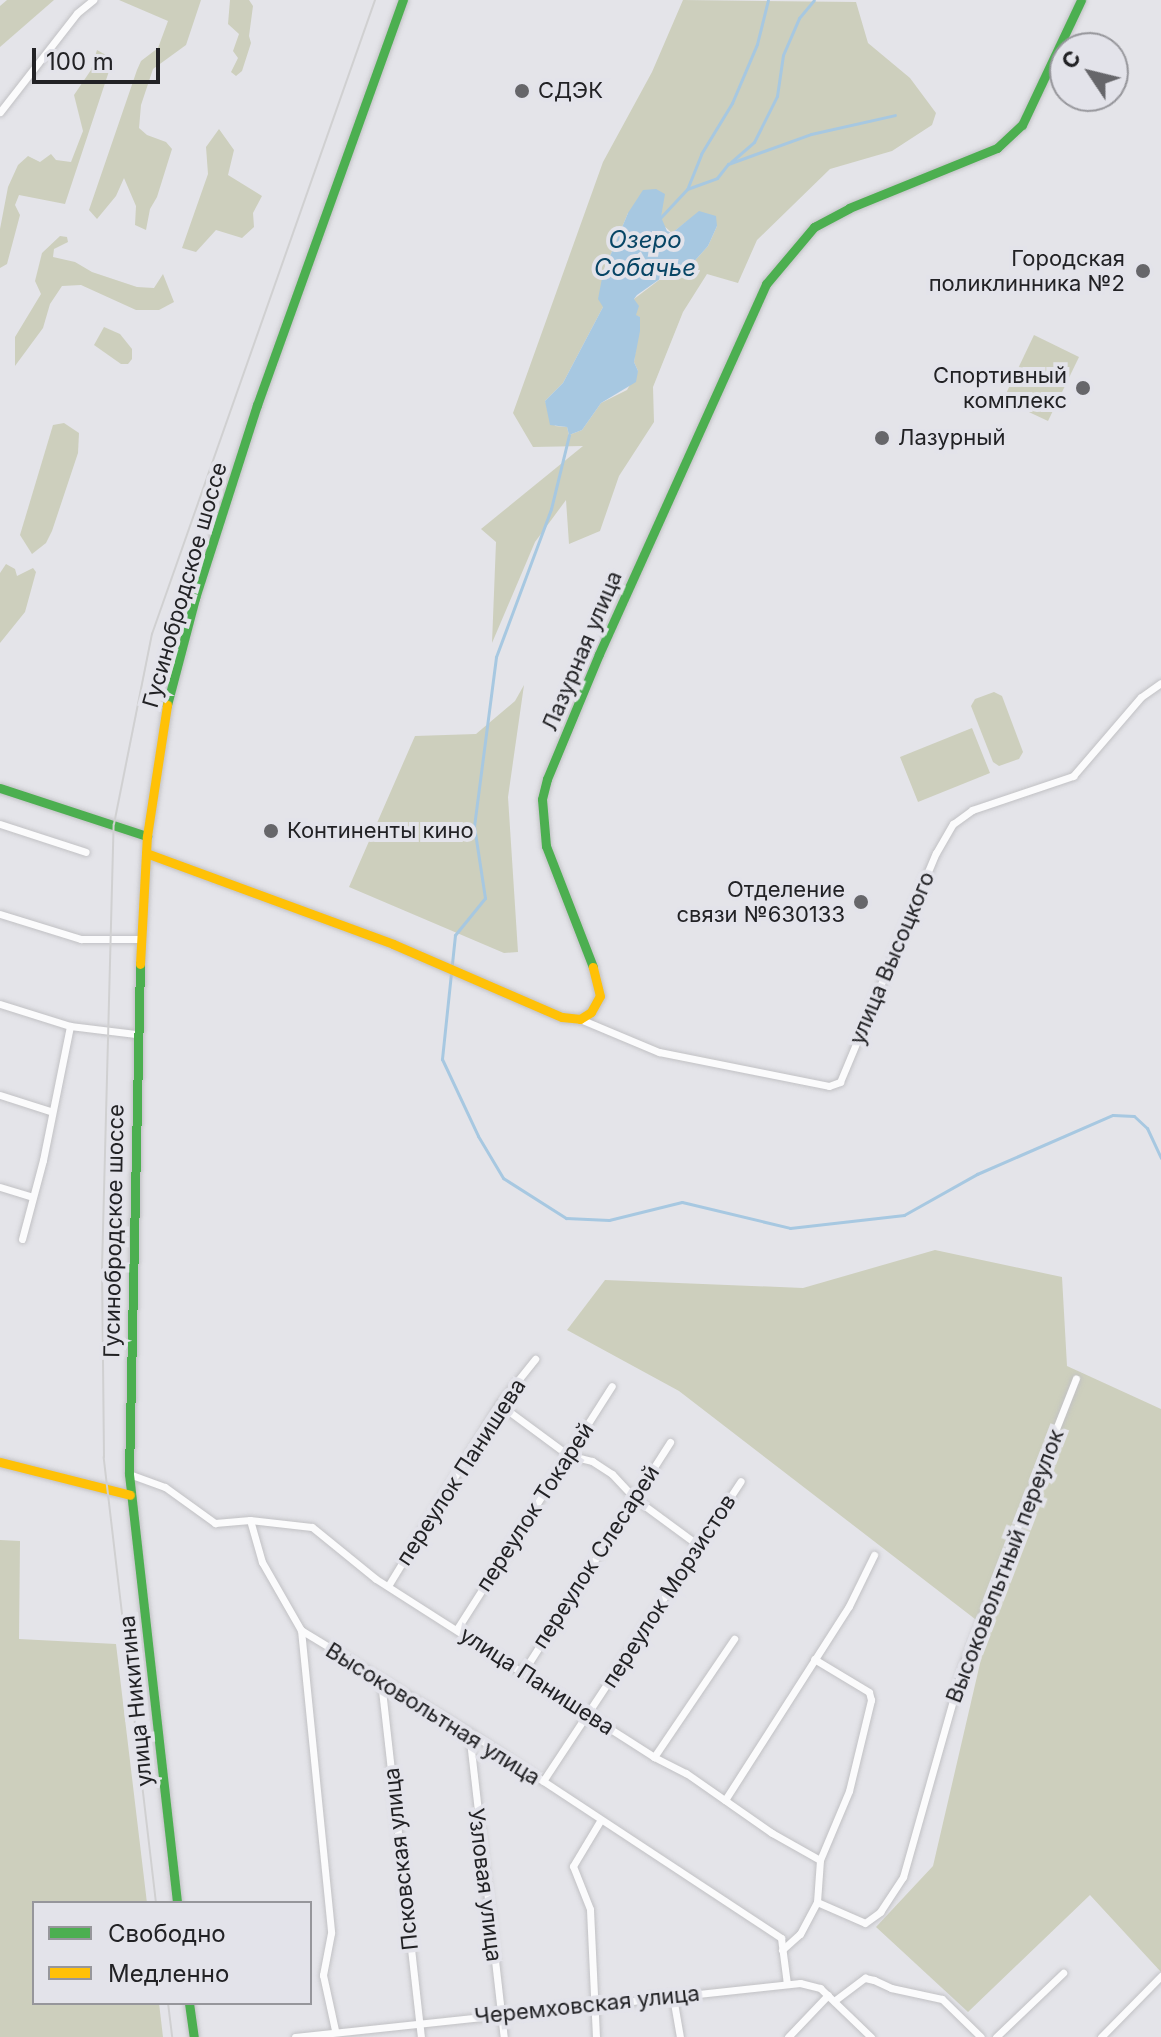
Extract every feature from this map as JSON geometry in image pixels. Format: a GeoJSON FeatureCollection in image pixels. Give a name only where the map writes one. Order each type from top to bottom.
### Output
{"type":"FeatureCollection","features":[{"type":"Feature","properties":{"kind":"main road","name":"Гусинобродское шоссе"},"geometry":{"type":"LineString","coordinates":[[130,1495],[139,939],[147,836],[170,687],[257,405],[403,0]]}},
{"type":"Feature","properties":{"kind":"main road","name":"Лазурная улица"},"geometry":{"type":"LineString","coordinates":[[580,1019],[591,1012],[600,996],[600,984],[546,846],[542,820],[544,789],[599,654],[766,284],[814,227],[849,208],[997,148],[1022,125],[1081,0]]}},
{"type":"Feature","properties":{"kind":"main road"},"geometry":{"type":"LineString","coordinates":[[0,788],[147,836]]}},
{"type":"Feature","properties":{"kind":"main road"},"geometry":{"type":"LineString","coordinates":[[146,853],[393,944],[562,1017],[580,1019]]}},
{"type":"Feature","properties":{"kind":"main road"},"geometry":{"type":"LineString","coordinates":[[0,1462],[130,1495]]}},
{"type":"Feature","properties":{"kind":"main road","name":"улица Никитина"},"geometry":{"type":"LineString","coordinates":[[130,1495],[177,1901]]}},
{"type":"Feature","properties":{"kind":"main road"},"geometry":{"type":"LineString","coordinates":[[189,2005],[194,2037]]}},
{"type":"Feature","properties":{"kind":"street"},"geometry":{"type":"LineString","coordinates":[[0,112],[77,13],[93,0]]}},
{"type":"Feature","properties":{"kind":"street","name":"улица Высоцкого"},"geometry":{"type":"LineString","coordinates":[[580,1019],[659,1052],[829,1086],[840,1082],[936,853],[953,824],[972,810],[1073,776],[1141,697],[1161,683]]}},
{"type":"Feature","properties":{"kind":"street"},"geometry":{"type":"LineString","coordinates":[[0,824],[86,852]]}},
{"type":"Feature","properties":{"kind":"street"},"geometry":{"type":"LineString","coordinates":[[0,914],[81,939],[139,939]]}},
{"type":"Feature","properties":{"kind":"street"},"geometry":{"type":"LineString","coordinates":[[0,1004],[70,1026],[136,1034]]}},
{"type":"Feature","properties":{"kind":"street"},"geometry":{"type":"LineString","coordinates":[[22,1239],[43,1160],[50,1111],[70,1026]]}},
{"type":"Feature","properties":{"kind":"street"},"geometry":{"type":"LineString","coordinates":[[0,1095],[50,1111]]}},
{"type":"Feature","properties":{"kind":"street"},"geometry":{"type":"LineString","coordinates":[[0,1187],[32,1197]]}},
{"type":"Feature","properties":{"kind":"street","name":"переулок Панишева"},"geometry":{"type":"LineString","coordinates":[[388,1586],[499,1404],[535,1359]]}},
{"type":"Feature","properties":{"kind":"street","name":"Высоковольтный переулок"},"geometry":{"type":"LineString","coordinates":[[817,1902],[865,1923],[880,1912],[903,1877],[963,1665],[1076,1378]]}},
{"type":"Feature","properties":{"kind":"street","name":"переулок Токарей"},"geometry":{"type":"LineString","coordinates":[[457,1629],[612,1386]]}},
{"type":"Feature","properties":{"kind":"street"},"geometry":{"type":"LineString","coordinates":[[499,1404],[568,1455],[592,1461],[632,1491],[634,1498],[698,1545]]}},
{"type":"Feature","properties":{"kind":"street","name":"переулок Слесарей"},"geometry":{"type":"LineString","coordinates":[[523,1672],[670,1442]]}},
{"type":"Feature","properties":{"kind":"street"},"geometry":{"type":"LineString","coordinates":[[129,1474],[165,1487],[215,1523],[250,1520]]}},
{"type":"Feature","properties":{"kind":"street","name":"переулок Морзистов"},"geometry":{"type":"LineString","coordinates":[[543,1781],[741,1481]]}},
{"type":"Feature","properties":{"kind":"street","name":"улица Панишева"},"geometry":{"type":"LineString","coordinates":[[250,1520],[312,1527],[388,1586],[820,1860]]}},
{"type":"Feature","properties":{"kind":"street","name":"Высоковольтная улица"},"geometry":{"type":"LineString","coordinates":[[250,1520],[262,1562],[301,1630],[469,1732],[600,1821],[633,1839],[781,1938],[782,1950]]}},
{"type":"Feature","properties":{"kind":"street"},"geometry":{"type":"LineString","coordinates":[[725,1800],[849,1606],[874,1555]]}},
{"type":"Feature","properties":{"kind":"street"},"geometry":{"type":"LineString","coordinates":[[301,1630],[331,1933],[323,1975],[335,2030]]}},
{"type":"Feature","properties":{"kind":"street"},"geometry":{"type":"LineString","coordinates":[[654,1757],[734,1639]]}},
{"type":"Feature","properties":{"kind":"street"},"geometry":{"type":"LineString","coordinates":[[787,1984],[782,1950],[800,1934],[817,1902],[820,1860],[849,1791],[871,1700],[869,1692],[814,1659]]}},
{"type":"Feature","properties":{"kind":"street","name":"Псковская улица"},"geometry":{"type":"LineString","coordinates":[[381,1681],[421,2037]]}},
{"type":"Feature","properties":{"kind":"street","name":"Узловая улица"},"geometry":{"type":"LineString","coordinates":[[469,1732],[504,2037]]}},
{"type":"Feature","properties":{"kind":"street"},"geometry":{"type":"LineString","coordinates":[[596,2037],[590,1909],[573,1866],[600,1821]]}},
{"type":"Feature","properties":{"kind":"street"},"geometry":{"type":"LineString","coordinates":[[996,2037],[1063,1973]]}},
{"type":"Feature","properties":{"kind":"street"},"geometry":{"type":"LineString","coordinates":[[1101,2037],[1161,1976]]}},
{"type":"Feature","properties":{"kind":"street"},"geometry":{"type":"LineString","coordinates":[[788,2037],[831,1998],[865,1978],[891,1988],[942,1999],[981,2037]]}},
{"type":"Feature","properties":{"kind":"street","name":"Черемховская улица"},"geometry":{"type":"LineString","coordinates":[[295,2037],[335,2030],[787,1984],[820,1988],[831,1998]]}},
{"type":"Feature","properties":{"kind":"street"},"geometry":{"type":"LineString","coordinates":[[673,1997],[680,2037]]}},
{"type":"Feature","properties":{"kind":"street"},"geometry":{"type":"LineString","coordinates":[[831,1998],[871,2037]]}},
{"type":"Feature","properties":{"kind":"green space"},"geometry":{"type":"Polygon","coordinates":[[[7,0],[54,0],[0,47],[0,6],[7,0]]]}},
{"type":"Feature","properties":{"kind":"green space"},"geometry":{"type":"Polygon","coordinates":[[[119,0],[201,0],[186,45],[153,69],[141,105],[139,128],[147,135],[166,142],[172,149],[157,197],[150,209],[146,230],[135,225],[136,206],[124,178],[116,196],[97,219],[89,210],[137,70],[141,61],[158,48],[168,21],[119,0]]]}},
{"type":"Feature","properties":{"kind":"green space"},"geometry":{"type":"Polygon","coordinates":[[[230,0],[249,0],[253,6],[251,43],[242,71],[236,76],[231,72],[238,58],[233,51],[239,34],[228,24],[230,0]]]}},
{"type":"Feature","properties":{"kind":"green space"},"geometry":{"type":"Polygon","coordinates":[[[683,0],[856,2],[868,43],[910,78],[936,113],[932,125],[892,151],[830,169],[757,240],[738,283],[707,274],[683,312],[653,387],[654,422],[619,476],[600,531],[569,544],[566,500],[535,542],[492,643],[496,542],[481,529],[583,446],[533,447],[513,413],[603,162],[652,72],[683,0]],[[628,213],[603,273],[603,307],[563,383],[545,401],[555,426],[567,427],[569,435],[582,430],[601,403],[627,390],[638,371],[634,362],[640,317],[635,316],[634,299],[667,274],[690,266],[708,246],[717,226],[686,222],[672,233],[663,225],[628,213]]]}},
{"type":"Feature","properties":{"kind":"green space"},"geometry":{"type":"Polygon","coordinates":[[[97,50],[113,59],[65,204],[19,195],[15,205],[20,215],[7,264],[0,268],[0,229],[8,187],[18,165],[28,156],[40,162],[51,154],[56,160],[71,162],[83,131],[74,95],[91,70],[97,50]]]}},
{"type":"Feature","properties":{"kind":"green space"},"geometry":{"type":"Polygon","coordinates":[[[219,129],[234,150],[228,175],[262,196],[253,213],[254,227],[242,238],[216,230],[196,252],[182,248],[208,174],[206,147],[219,129]]]}},
{"type":"Feature","properties":{"kind":"green space"},"geometry":{"type":"Polygon","coordinates":[[[60,236],[67,237],[68,242],[54,249],[53,257],[75,262],[92,272],[137,287],[154,288],[163,274],[174,302],[159,310],[136,310],[81,285],[62,286],[50,304],[43,328],[15,366],[15,337],[41,294],[35,281],[42,253],[60,236]]]}},
{"type":"Feature","properties":{"kind":"green space"},"geometry":{"type":"Polygon","coordinates":[[[104,327],[120,334],[132,349],[132,359],[128,364],[121,364],[94,345],[104,327]]]}},
{"type":"Feature","properties":{"kind":"green space"},"geometry":{"type":"Polygon","coordinates":[[[1034,335],[1079,357],[1048,421],[1003,400],[1034,335]]]}},
{"type":"Feature","properties":{"kind":"green space"},"geometry":{"type":"Polygon","coordinates":[[[64,423],[79,433],[78,453],[52,531],[46,543],[32,554],[20,535],[53,425],[64,423]]]}},
{"type":"Feature","properties":{"kind":"green space"},"geometry":{"type":"Polygon","coordinates":[[[6,564],[15,569],[17,576],[33,568],[36,572],[25,612],[0,643],[0,573],[6,564]]]}},
{"type":"Feature","properties":{"kind":"green space"},"geometry":{"type":"Polygon","coordinates":[[[524,685],[508,797],[518,952],[504,953],[349,887],[415,736],[476,734],[515,701],[524,685]]]}},
{"type":"Feature","properties":{"kind":"green space"},"geometry":{"type":"Polygon","coordinates":[[[994,692],[1002,696],[1023,752],[1019,759],[999,766],[993,762],[971,706],[975,699],[994,692]]]}},
{"type":"Feature","properties":{"kind":"green space"},"geometry":{"type":"Polygon","coordinates":[[[972,728],[990,773],[918,802],[900,757],[972,728]]]}},
{"type":"Feature","properties":{"kind":"green space"},"geometry":{"type":"Polygon","coordinates":[[[935,1250],[1062,1277],[1067,1366],[1161,1409],[1161,1972],[1090,1895],[968,2012],[876,1927],[933,1866],[988,1629],[679,1391],[567,1330],[605,1280],[803,1288],[935,1250]]]}},
{"type":"Feature","properties":{"kind":"green space"},"geometry":{"type":"Polygon","coordinates":[[[0,1540],[20,1541],[19,1639],[116,1644],[147,1901],[32,1901],[32,2005],[159,2005],[163,2037],[0,2037],[0,1540]]]}},
{"type":"Feature","properties":{"kind":"water","name":"Озеро Собачье"},"geometry":{"type":"Polygon","coordinates":[[[656,189],[665,194],[661,217],[667,231],[672,233],[699,211],[716,216],[717,226],[708,246],[690,266],[667,274],[634,299],[639,306],[636,315],[640,317],[634,362],[638,371],[636,382],[601,403],[582,430],[569,435],[567,427],[550,425],[545,401],[563,383],[603,307],[598,299],[603,273],[628,213],[643,190],[656,189]]]}},
{"type":"Feature","properties":{"kind":"waterway"},"geometry":{"type":"LineString","coordinates":[[688,187],[701,154],[732,103],[757,44],[768,0]]}},
{"type":"Feature","properties":{"kind":"waterway"},"geometry":{"type":"LineString","coordinates":[[731,162],[754,142],[777,96],[783,55],[799,18],[814,0]]}},
{"type":"Feature","properties":{"kind":"waterway"},"geometry":{"type":"LineString","coordinates":[[661,217],[687,189],[717,178],[728,164],[811,134],[895,115]]}},
{"type":"Feature","properties":{"kind":"waterway"},"geometry":{"type":"LineString","coordinates":[[569,435],[551,509],[496,657],[474,826],[485,898],[455,935],[442,1059],[478,1136],[503,1178],[566,1218],[609,1220],[682,1202],[790,1228],[904,1215],[977,1174],[1113,1115],[1134,1116],[1147,1128],[1161,1158]]}},
{"type":"Feature","properties":{"kind":"tram line"},"geometry":{"type":"LineString","coordinates":[[156,1901],[104,1457],[102,1268],[114,824],[152,634],[375,0]]}},
{"type":"Feature","properties":{"kind":"tram line"},"geometry":{"type":"LineString","coordinates":[[168,2005],[172,2037]]}},
{"type":"Feature","properties":{"kind":"traffic: fast"},"geometry":{"type":"LineString","coordinates":[[167,705],[195,598],[257,405],[403,0]]}},
{"type":"Feature","properties":{"kind":"traffic: fast"},"geometry":{"type":"LineString","coordinates":[[593,967],[546,846],[542,799],[547,779],[599,654],[766,284],[814,227],[849,208],[997,148],[1022,125],[1081,0]]}},
{"type":"Feature","properties":{"kind":"traffic: fast"},"geometry":{"type":"LineString","coordinates":[[0,788],[147,836]]}},
{"type":"Feature","properties":{"kind":"traffic: fast"},"geometry":{"type":"LineString","coordinates":[[140,964],[129,1474],[177,1901]]}},
{"type":"Feature","properties":{"kind":"traffic: fast"},"geometry":{"type":"LineString","coordinates":[[189,2005],[194,2037]]}},
{"type":"Feature","properties":{"kind":"traffic: slow"},"geometry":{"type":"LineString","coordinates":[[140,964],[147,836],[167,705]]}},
{"type":"Feature","properties":{"kind":"traffic: slow"},"geometry":{"type":"LineString","coordinates":[[146,853],[393,944],[562,1017],[580,1019],[591,1012],[600,996],[593,967]]}},
{"type":"Feature","properties":{"kind":"traffic: slow"},"geometry":{"type":"LineString","coordinates":[[0,1462],[130,1495]]}},
{"type":"Feature","properties":{"kind":"place","name":"СДЭК"},"geometry":{"type":"Point","coordinates":[522,91]}},
{"type":"Feature","properties":{"kind":"place","name":"Городская поликлинника №2"},"geometry":{"type":"Point","coordinates":[1143,271]}},
{"type":"Feature","properties":{"kind":"place","name":"Спортивный комплекс"},"geometry":{"type":"Point","coordinates":[1083,388]}},
{"type":"Feature","properties":{"kind":"place","name":"Лазурный"},"geometry":{"type":"Point","coordinates":[882,438]}},
{"type":"Feature","properties":{"kind":"place","name":"Континенты кино"},"geometry":{"type":"Point","coordinates":[271,831]}},
{"type":"Feature","properties":{"kind":"place","name":"Отделение связи №630133"},"geometry":{"type":"Point","coordinates":[861,902]}}]}
